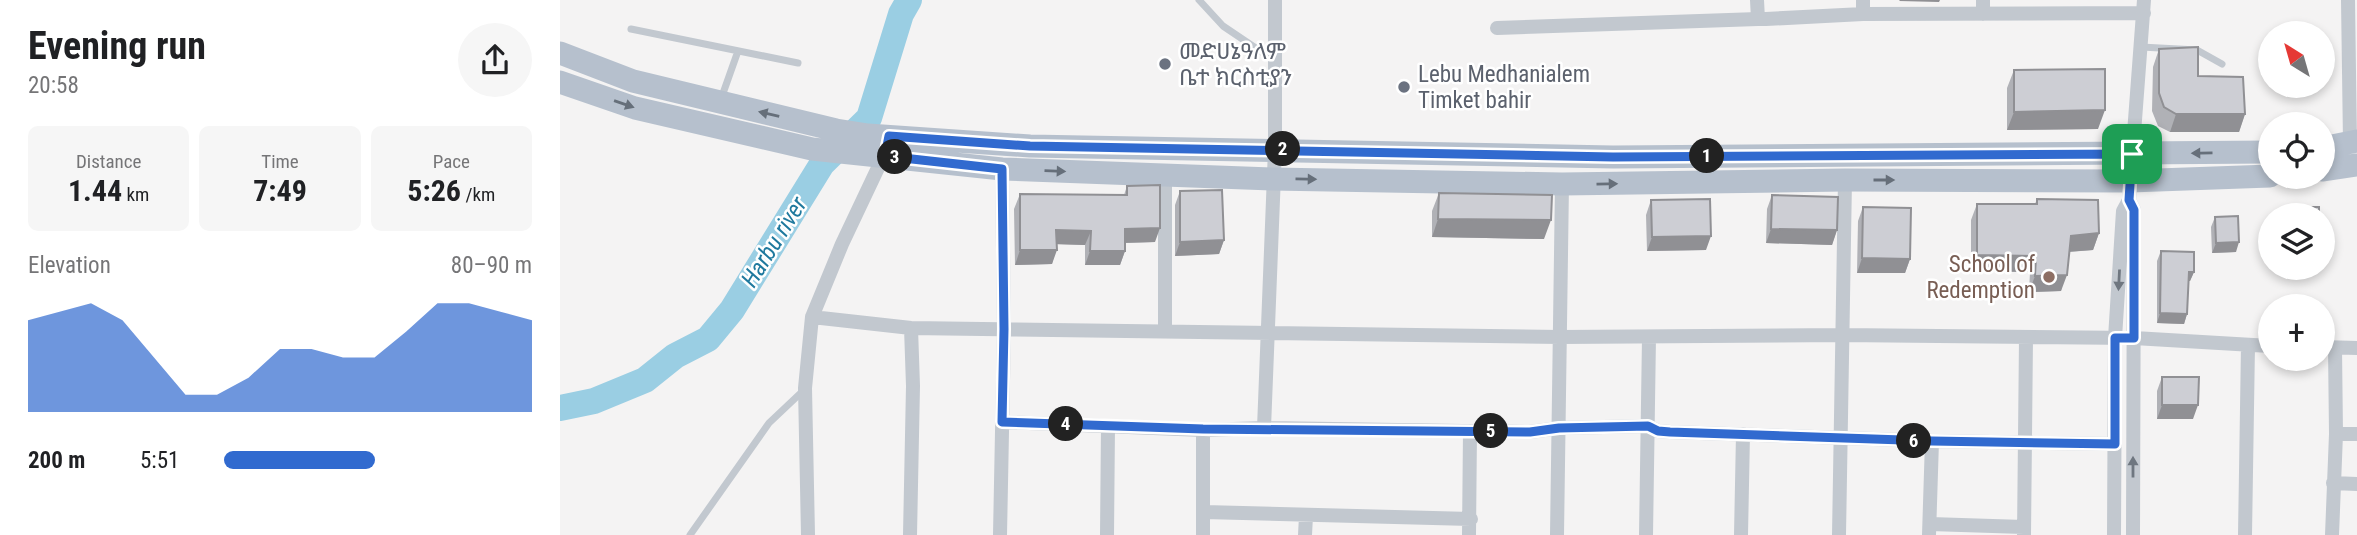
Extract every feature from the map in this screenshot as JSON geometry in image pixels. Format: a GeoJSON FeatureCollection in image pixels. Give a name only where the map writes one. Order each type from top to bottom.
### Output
{"type":"FeatureCollection","features":[{"type":"Feature","properties":{"kind":"main road"},"geometry":{"type":"LineString","coordinates":[[560,53],[633,81],[881,143],[1002,169],[1272,179],[1562,184],[1845,180],[2130,190],[2258,177]]}},
{"type":"Feature","properties":{"kind":"main road"},"geometry":{"type":"LineString","coordinates":[[560,82],[635,108],[812,149],[840,152],[881,143],[1613,157],[2258,152]]}},
{"type":"Feature","properties":{"kind":"main road"},"geometry":{"type":"LineString","coordinates":[[2335,145],[2353,142]]}},
{"type":"Feature","properties":{"kind":"main road"},"geometry":{"type":"LineString","coordinates":[[2335,168],[2357,165]]}},
{"type":"Feature","properties":{"kind":"street"},"geometry":{"type":"LineString","coordinates":[[1264,428],[1275,149],[1275,0]]}},
{"type":"Feature","properties":{"kind":"street"},"geometry":{"type":"LineString","coordinates":[[1757,0],[1758,19]]}},
{"type":"Feature","properties":{"kind":"street"},"geometry":{"type":"LineString","coordinates":[[2348,0],[2353,142]]}},
{"type":"Feature","properties":{"kind":"street"},"geometry":{"type":"LineString","coordinates":[[1497,28],[1758,19],[1863,7],[2144,7],[2130,190],[2134,210],[2133,535]]}},
{"type":"Feature","properties":{"kind":"street"},"geometry":{"type":"LineString","coordinates":[[808,535],[806,388],[812,317],[881,143]]}},
{"type":"Feature","properties":{"kind":"street"},"geometry":{"type":"LineString","coordinates":[[1000,535],[1004,329],[1002,169]]}},
{"type":"Feature","properties":{"kind":"street"},"geometry":{"type":"LineString","coordinates":[[1165,330],[1166,175]]}},
{"type":"Feature","properties":{"kind":"street"},"geometry":{"type":"LineString","coordinates":[[1839,535],[1845,180]]}},
{"type":"Feature","properties":{"kind":"street"},"geometry":{"type":"LineString","coordinates":[[1557,535],[1562,184]]}},
{"type":"Feature","properties":{"kind":"street"},"geometry":{"type":"LineString","coordinates":[[2115,535],[2115,338],[2123,211],[2130,190]]}},
{"type":"Feature","properties":{"kind":"street"},"geometry":{"type":"LineString","coordinates":[[812,317],[911,328],[1560,337],[1842,335],[2134,338],[2258,345]]}},
{"type":"Feature","properties":{"kind":"street"},"geometry":{"type":"LineString","coordinates":[[910,535],[913,386],[911,328]]}},
{"type":"Feature","properties":{"kind":"street"},"geometry":{"type":"LineString","coordinates":[[1646,535],[1649,337]]}},
{"type":"Feature","properties":{"kind":"street"},"geometry":{"type":"LineString","coordinates":[[1932,441],[1929,529],[2024,531],[2026,338]]}},
{"type":"Feature","properties":{"kind":"street"},"geometry":{"type":"LineString","coordinates":[[2245,535],[2248,345]]}},
{"type":"Feature","properties":{"kind":"street"},"geometry":{"type":"LineString","coordinates":[[2335,347],[2357,348]]}},
{"type":"Feature","properties":{"kind":"street"},"geometry":{"type":"LineString","coordinates":[[2331,371],[2336,434],[2332,535]]}},
{"type":"Feature","properties":{"kind":"street"},"geometry":{"type":"LineString","coordinates":[[1002,422],[1203,429],[1530,432],[1559,428],[1648,426],[1658,431],[1743,435],[2115,444]]}},
{"type":"Feature","properties":{"kind":"street"},"geometry":{"type":"LineString","coordinates":[[1107,535],[1108,426]]}},
{"type":"Feature","properties":{"kind":"street"},"geometry":{"type":"LineString","coordinates":[[1203,429],[1203,535]]}},
{"type":"Feature","properties":{"kind":"street"},"geometry":{"type":"LineString","coordinates":[[1469,535],[1470,431]]}},
{"type":"Feature","properties":{"kind":"street"},"geometry":{"type":"LineString","coordinates":[[2336,434],[2357,434]]}},
{"type":"Feature","properties":{"kind":"street"},"geometry":{"type":"LineString","coordinates":[[1741,535],[1743,435]]}},
{"type":"Feature","properties":{"kind":"street"},"geometry":{"type":"LineString","coordinates":[[2333,483],[2357,484]]}},
{"type":"Feature","properties":{"kind":"street"},"geometry":{"type":"LineString","coordinates":[[1204,512],[1471,519]]}},
{"type":"Feature","properties":{"kind":"street"},"geometry":{"type":"LineString","coordinates":[[1305,535],[1306,516]]}},
{"type":"Feature","properties":{"kind":"lane"},"geometry":{"type":"LineString","coordinates":[[1199,0],[1223,26],[1275,61]]}},
{"type":"Feature","properties":{"kind":"lane"},"geometry":{"type":"LineString","coordinates":[[631,29],[798,63]]}},
{"type":"Feature","properties":{"kind":"lane"},"geometry":{"type":"LineString","coordinates":[[2141,47],[2197,50],[2222,64]]}},
{"type":"Feature","properties":{"kind":"lane"},"geometry":{"type":"LineString","coordinates":[[719,103],[738,51]]}},
{"type":"Feature","properties":{"kind":"lane"},"geometry":{"type":"LineString","coordinates":[[690,535],[769,424],[806,388]]}},
{"type":"Feature","properties":{"kind":"building"},"geometry":{"type":"Polygon","coordinates":[[[2198,47],[2198,76],[2243,77],[2245,114],[2176,114],[2164,107],[2159,93],[2159,49],[2198,47]]]}},
{"type":"Feature","properties":{"kind":"building"},"geometry":{"type":"Polygon","coordinates":[[[2105,69],[2105,110],[2014,112],[2014,70],[2105,69]]]}},
{"type":"Feature","properties":{"kind":"building"},"geometry":{"type":"Polygon","coordinates":[[[1160,185],[1160,228],[1125,229],[1125,251],[1090,251],[1091,231],[1056,230],[1057,250],[1020,250],[1020,194],[1127,195],[1127,186],[1160,185]]]}},
{"type":"Feature","properties":{"kind":"building"},"geometry":{"type":"Polygon","coordinates":[[[1222,190],[1224,240],[1180,242],[1180,191],[1222,190]]]}},
{"type":"Feature","properties":{"kind":"building"},"geometry":{"type":"Polygon","coordinates":[[[1439,193],[1552,195],[1551,220],[1438,219],[1439,193]]]}},
{"type":"Feature","properties":{"kind":"building"},"geometry":{"type":"Polygon","coordinates":[[[1772,195],[1838,197],[1837,230],[1771,229],[1772,195]]]}},
{"type":"Feature","properties":{"kind":"building"},"geometry":{"type":"Polygon","coordinates":[[[1710,199],[1711,236],[1652,237],[1651,200],[1710,199]]]}},
{"type":"Feature","properties":{"kind":"building"},"geometry":{"type":"Polygon","coordinates":[[[2037,199],[2098,200],[2099,233],[2071,236],[2067,275],[2035,276],[2036,256],[1977,255],[1977,204],[2037,204],[2037,199]]]}},
{"type":"Feature","properties":{"kind":"building"},"geometry":{"type":"Polygon","coordinates":[[[1863,207],[1911,208],[1910,259],[1862,258],[1863,207]]]}},
{"type":"Feature","properties":{"kind":"building"},"geometry":{"type":"Polygon","coordinates":[[[2238,216],[2239,242],[2216,243],[2215,217],[2238,216]]]}},
{"type":"Feature","properties":{"kind":"building"},"geometry":{"type":"Polygon","coordinates":[[[2161,251],[2194,252],[2194,272],[2189,272],[2187,314],[2160,313],[2161,251]]]}},
{"type":"Feature","properties":{"kind":"building"},"geometry":{"type":"Polygon","coordinates":[[[2162,377],[2199,377],[2198,405],[2162,405],[2162,377]]]}},
{"type":"Feature","properties":{"kind":"waterway","name":"Harbu river"},"geometry":{"type":"LineString","coordinates":[[560,408],[594,401],[645,380],[675,356],[708,339],[732,310],[822,164],[869,118],[901,14],[909,0]]}},
{"type":"Feature","properties":{"kind":"place","name":"መድሀኔዓለም ቤተ ክርስቲያን"},"geometry":{"type":"Point","coordinates":[1165,64]}},
{"type":"Feature","properties":{"kind":"place","name":"Lebu Medhanialem Timket bahir"},"geometry":{"type":"Point","coordinates":[1404,87]}},
{"type":"Feature","properties":{"kind":"place","name":"School of Redemption"},"geometry":{"type":"Point","coordinates":[2049,277]}},
{"type":"Feature","properties":{"kind":"route"},"geometry":{"type":"LineString","coordinates":[[889,136],[1030,146],[1613,157],[2132,154],[2129,200],[2134,210],[2134,338],[2115,338],[2115,444],[1670,432],[1658,431],[1648,426],[1559,428],[1530,432],[1203,429],[1002,422],[1002,169],[885,156],[889,136]]}}]}
